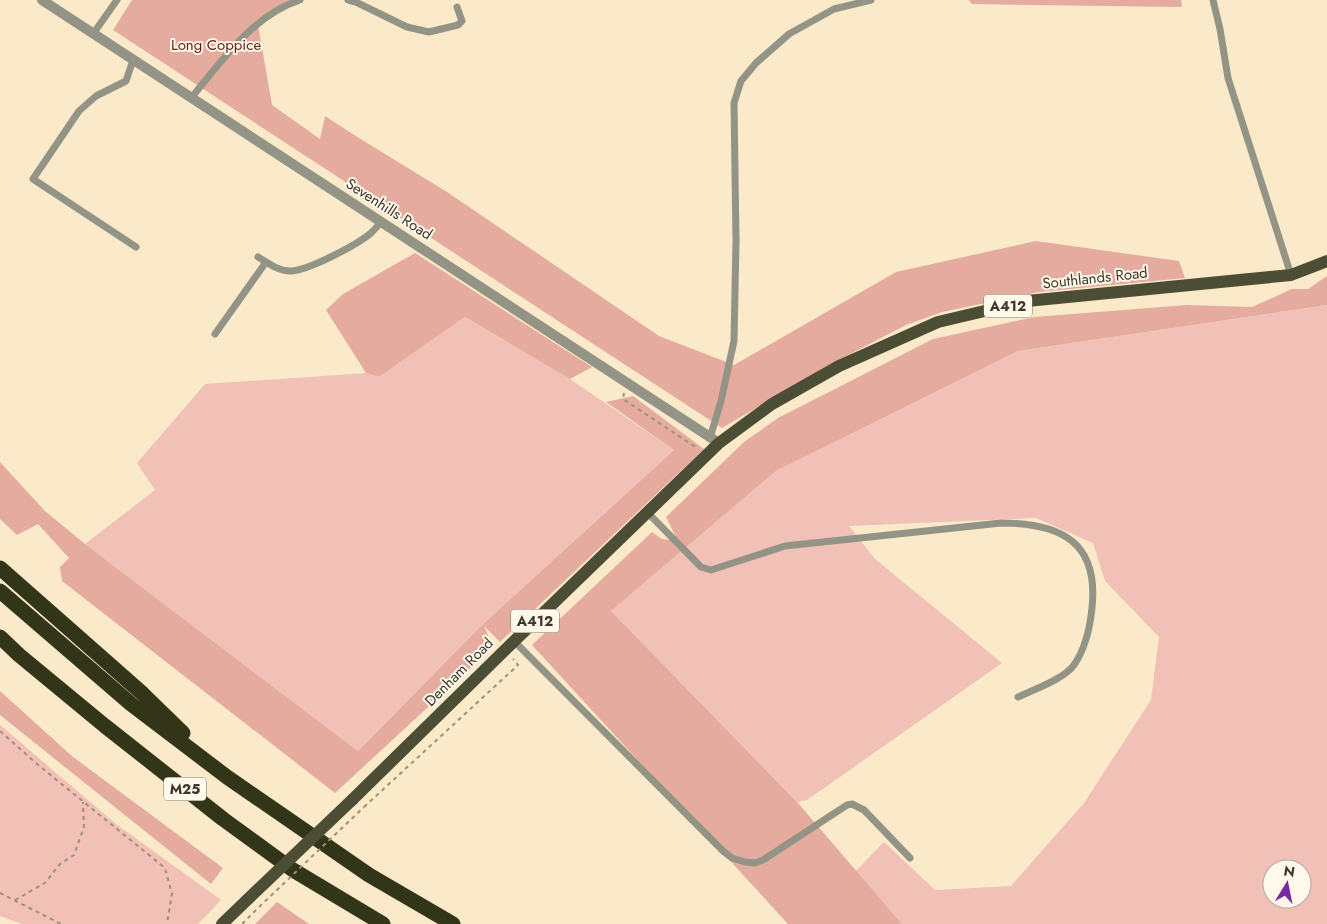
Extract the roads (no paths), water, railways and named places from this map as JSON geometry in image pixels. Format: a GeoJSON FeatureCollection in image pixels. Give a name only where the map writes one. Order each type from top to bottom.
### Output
{"type":"FeatureCollection","features":[{"type":"Feature","properties":{"kind":"highway","name":"M25"},"geometry":{"type":"LineString","coordinates":[[0,568],[143,694],[227,777]]}},
{"type":"Feature","properties":{"kind":"highway","name":"M25"},"geometry":{"type":"LineString","coordinates":[[0,590],[19,610],[131,704],[227,777],[369,875],[454,924]]}},
{"type":"Feature","properties":{"kind":"highway","name":"M25"},"geometry":{"type":"LineString","coordinates":[[0,637],[105,726],[223,820],[293,870],[382,924]]}},
{"type":"Feature","properties":{"kind":"main road","name":"Southlands Road"},"geometry":{"type":"LineString","coordinates":[[714,441],[772,404],[839,366],[938,322],[1027,301],[1291,275],[1327,261]]}},
{"type":"Feature","properties":{"kind":"main road","name":"Denham Road"},"geometry":{"type":"LineString","coordinates":[[222,924],[253,903],[352,800],[648,513],[714,441]]}},
{"type":"Feature","properties":{"kind":"street","name":"Sevenhills Road"},"geometry":{"type":"LineString","coordinates":[[42,0],[714,441]]}},
{"type":"Feature","properties":{"kind":"lane"},"geometry":{"type":"LineString","coordinates":[[93,34],[117,0]]}},
{"type":"Feature","properties":{"kind":"lane"},"geometry":{"type":"LineString","coordinates":[[191,98],[236,45],[261,23],[286,5],[300,0]]}},
{"type":"Feature","properties":{"kind":"lane"},"geometry":{"type":"LineString","coordinates":[[348,0],[407,27],[429,32],[458,26],[462,21],[457,7]]}},
{"type":"Feature","properties":{"kind":"lane"},"geometry":{"type":"LineString","coordinates":[[714,441],[734,341],[736,241],[734,102],[741,81],[756,63],[789,34],[834,9],[871,0]]}},
{"type":"Feature","properties":{"kind":"lane"},"geometry":{"type":"LineString","coordinates":[[1213,0],[1220,28],[1228,78],[1291,275]]}},
{"type":"Feature","properties":{"kind":"lane"},"geometry":{"type":"LineString","coordinates":[[133,60],[126,81],[96,96],[79,111],[33,179],[136,247]]}},
{"type":"Feature","properties":{"kind":"lane"},"geometry":{"type":"LineString","coordinates":[[258,257],[277,269],[290,271],[304,268],[370,234],[381,222]]}},
{"type":"Feature","properties":{"kind":"lane"},"geometry":{"type":"LineString","coordinates":[[215,334],[266,262]]}},
{"type":"Feature","properties":{"kind":"lane"},"geometry":{"type":"LineString","coordinates":[[648,513],[701,567],[711,570],[785,546],[1001,523],[1019,523],[1060,534],[1075,542],[1084,554],[1091,570],[1094,594],[1086,641],[1073,666],[1060,676],[1018,697]]}},
{"type":"Feature","properties":{"kind":"lane"},"geometry":{"type":"LineString","coordinates":[[514,641],[695,824],[732,858],[750,863],[763,860],[847,805],[852,804],[864,810],[910,858]]}},
{"type":"Feature","properties":{"kind":"park label","name":"Long Coppice"},"geometry":{"type":"Point","coordinates":[216,45]}}]}
